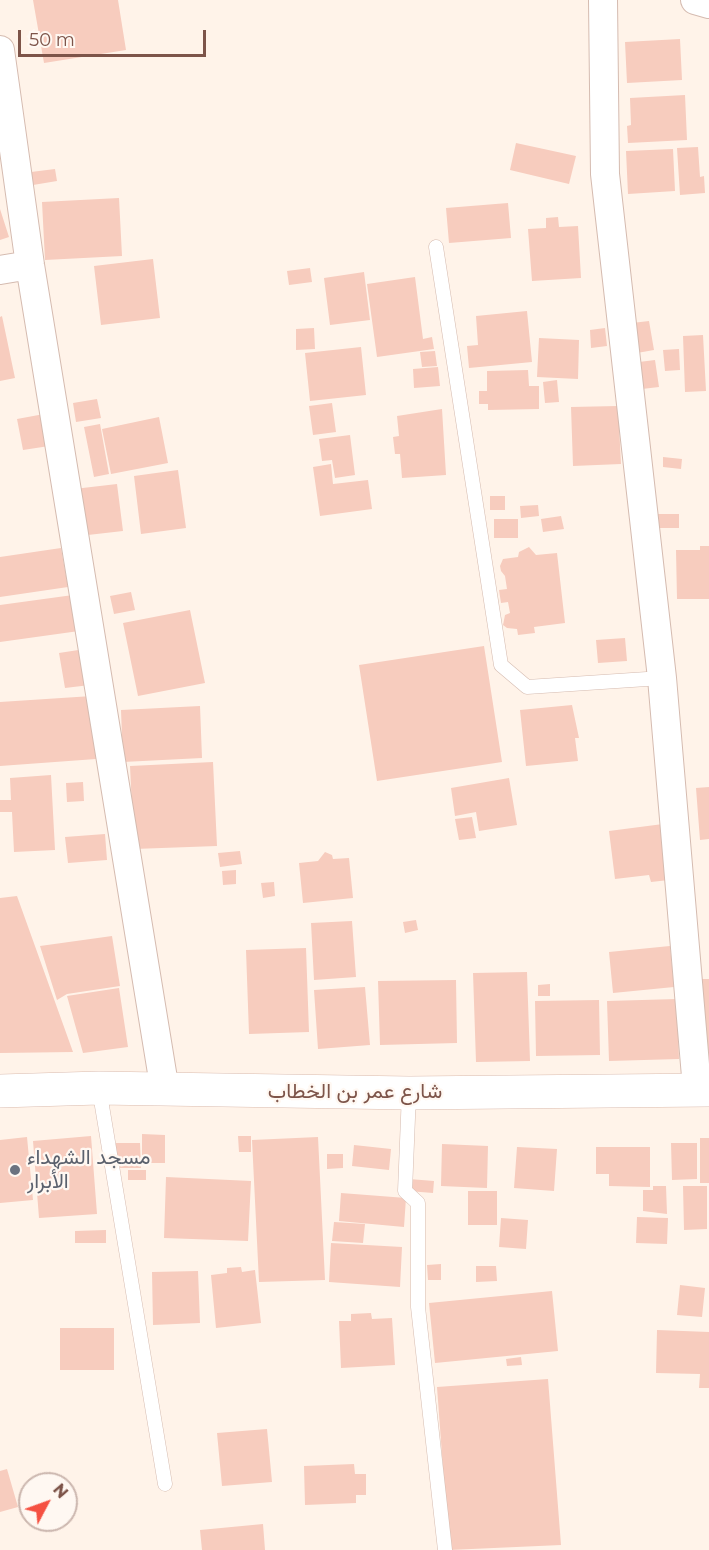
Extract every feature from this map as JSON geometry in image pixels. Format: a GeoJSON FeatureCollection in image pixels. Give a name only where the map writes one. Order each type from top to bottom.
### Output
{"type":"FeatureCollection","features":[{"type":"Feature","properties":{"kind":"main road","name":"شارع عمر بن الخطاب"},"geometry":{"type":"LineString","coordinates":[[0,1091],[99,1088],[165,1091],[409,1093],[703,1089]]}},
{"type":"Feature","properties":{"kind":"street"},"geometry":{"type":"LineString","coordinates":[[603,0],[605,174],[662,678],[703,1089]]}},
{"type":"Feature","properties":{"kind":"street"},"geometry":{"type":"LineString","coordinates":[[695,0],[709,4]]}},
{"type":"Feature","properties":{"kind":"street"},"geometry":{"type":"LineString","coordinates":[[0,50],[30,265],[165,1091]]}},
{"type":"Feature","properties":{"kind":"street"},"geometry":{"type":"LineString","coordinates":[[0,270],[30,265]]}},
{"type":"Feature","properties":{"kind":"lane"},"geometry":{"type":"LineString","coordinates":[[436,247],[501,664],[527,687],[662,678]]}},
{"type":"Feature","properties":{"kind":"lane"},"geometry":{"type":"LineString","coordinates":[[99,1088],[165,1484]]}},
{"type":"Feature","properties":{"kind":"lane"},"geometry":{"type":"LineString","coordinates":[[409,1093],[405,1191],[418,1203],[418,1307],[445,1550]]}},
{"type":"Feature","properties":{"kind":"building"},"geometry":{"type":"Polygon","coordinates":[[[33,0],[118,0],[126,50],[44,63],[33,0]]]}},
{"type":"Feature","properties":{"kind":"building"},"geometry":{"type":"Polygon","coordinates":[[[680,39],[682,80],[627,83],[625,42],[680,39]]]}},
{"type":"Feature","properties":{"kind":"building"},"geometry":{"type":"Polygon","coordinates":[[[685,95],[687,140],[628,143],[627,126],[631,125],[630,98],[685,95]]]}},
{"type":"Feature","properties":{"kind":"building"},"geometry":{"type":"Polygon","coordinates":[[[516,143],[576,156],[569,184],[510,170],[516,143]]]}},
{"type":"Feature","properties":{"kind":"building"},"geometry":{"type":"Polygon","coordinates":[[[698,147],[700,177],[704,176],[705,193],[680,195],[677,148],[698,147]]]}},
{"type":"Feature","properties":{"kind":"building"},"geometry":{"type":"Polygon","coordinates":[[[673,149],[675,191],[628,194],[626,151],[673,149]]]}},
{"type":"Feature","properties":{"kind":"building"},"geometry":{"type":"Polygon","coordinates":[[[55,169],[57,181],[33,185],[31,172],[55,169]]]}},
{"type":"Feature","properties":{"kind":"building"},"geometry":{"type":"Polygon","coordinates":[[[119,198],[122,256],[45,260],[42,202],[119,198]]]}},
{"type":"Feature","properties":{"kind":"building"},"geometry":{"type":"Polygon","coordinates":[[[508,203],[511,238],[449,243],[446,208],[508,203]]]}},
{"type":"Feature","properties":{"kind":"building"},"geometry":{"type":"Polygon","coordinates":[[[0,209],[9,237],[0,240],[0,209]]]}},
{"type":"Feature","properties":{"kind":"building"},"geometry":{"type":"Polygon","coordinates":[[[558,217],[559,227],[578,226],[581,278],[532,281],[528,229],[546,228],[546,218],[558,217]]]}},
{"type":"Feature","properties":{"kind":"building"},"geometry":{"type":"Polygon","coordinates":[[[153,259],[160,318],[101,325],[94,266],[153,259]]]}},
{"type":"Feature","properties":{"kind":"building"},"geometry":{"type":"Polygon","coordinates":[[[310,268],[312,282],[289,285],[287,271],[310,268]]]}},
{"type":"Feature","properties":{"kind":"building"},"geometry":{"type":"Polygon","coordinates":[[[364,272],[370,320],[330,325],[324,278],[364,272]]]}},
{"type":"Feature","properties":{"kind":"building"},"geometry":{"type":"Polygon","coordinates":[[[415,277],[423,339],[432,337],[434,349],[377,357],[367,284],[415,277]]]}},
{"type":"Feature","properties":{"kind":"building"},"geometry":{"type":"Polygon","coordinates":[[[527,311],[532,362],[469,368],[467,346],[478,345],[476,316],[527,311]]]}},
{"type":"Feature","properties":{"kind":"building"},"geometry":{"type":"Polygon","coordinates":[[[2,316],[15,378],[0,381],[0,317],[2,316]]]}},
{"type":"Feature","properties":{"kind":"building"},"geometry":{"type":"Polygon","coordinates":[[[649,321],[654,350],[637,353],[632,323],[649,321]]]}},
{"type":"Feature","properties":{"kind":"building"},"geometry":{"type":"Polygon","coordinates":[[[314,328],[315,349],[296,350],[296,329],[314,328]]]}},
{"type":"Feature","properties":{"kind":"building"},"geometry":{"type":"Polygon","coordinates":[[[605,328],[607,346],[591,348],[590,330],[605,328]]]}},
{"type":"Feature","properties":{"kind":"building"},"geometry":{"type":"Polygon","coordinates":[[[703,335],[706,391],[685,392],[683,336],[703,335]]]}},
{"type":"Feature","properties":{"kind":"building"},"geometry":{"type":"Polygon","coordinates":[[[539,338],[579,340],[578,379],[537,377],[539,338]]]}},
{"type":"Feature","properties":{"kind":"building"},"geometry":{"type":"Polygon","coordinates":[[[361,347],[366,395],[310,401],[305,353],[361,347]]]}},
{"type":"Feature","properties":{"kind":"building"},"geometry":{"type":"Polygon","coordinates":[[[679,349],[680,370],[665,371],[663,350],[679,349]]]}},
{"type":"Feature","properties":{"kind":"building"},"geometry":{"type":"Polygon","coordinates":[[[435,351],[437,366],[422,367],[420,352],[435,351]]]}},
{"type":"Feature","properties":{"kind":"building"},"geometry":{"type":"Polygon","coordinates":[[[655,360],[659,387],[642,389],[639,362],[655,360]]]}},
{"type":"Feature","properties":{"kind":"building"},"geometry":{"type":"Polygon","coordinates":[[[438,367],[440,386],[414,388],[413,369],[438,367]]]}},
{"type":"Feature","properties":{"kind":"building"},"geometry":{"type":"Polygon","coordinates":[[[528,370],[529,386],[539,386],[539,409],[488,410],[488,404],[479,404],[479,391],[487,391],[487,371],[528,370]]]}},
{"type":"Feature","properties":{"kind":"building"},"geometry":{"type":"Polygon","coordinates":[[[557,380],[559,402],[545,403],[543,382],[557,380]]]}},
{"type":"Feature","properties":{"kind":"building"},"geometry":{"type":"Polygon","coordinates":[[[97,399],[101,418],[76,422],[73,403],[97,399]]]}},
{"type":"Feature","properties":{"kind":"building"},"geometry":{"type":"Polygon","coordinates":[[[332,403],[336,432],[313,435],[309,406],[332,403]]]}},
{"type":"Feature","properties":{"kind":"building"},"geometry":{"type":"Polygon","coordinates":[[[618,406],[621,464],[573,466],[571,407],[618,406]]]}},
{"type":"Feature","properties":{"kind":"building"},"geometry":{"type":"Polygon","coordinates":[[[442,409],[446,475],[402,478],[400,454],[395,454],[393,437],[399,436],[397,416],[442,409]]]}},
{"type":"Feature","properties":{"kind":"building"},"geometry":{"type":"Polygon","coordinates":[[[44,414],[49,446],[23,450],[17,419],[44,414]]]}},
{"type":"Feature","properties":{"kind":"building"},"geometry":{"type":"Polygon","coordinates":[[[159,417],[168,463],[111,474],[102,429],[159,417]]]}},
{"type":"Feature","properties":{"kind":"building"},"geometry":{"type":"Polygon","coordinates":[[[100,424],[109,474],[94,477],[84,427],[100,424]]]}},
{"type":"Feature","properties":{"kind":"building"},"geometry":{"type":"Polygon","coordinates":[[[350,435],[355,475],[335,478],[332,460],[322,461],[319,439],[350,435]]]}},
{"type":"Feature","properties":{"kind":"building"},"geometry":{"type":"Polygon","coordinates":[[[663,457],[682,459],[681,469],[663,467],[663,457]]]}},
{"type":"Feature","properties":{"kind":"building"},"geometry":{"type":"Polygon","coordinates":[[[331,464],[333,484],[368,480],[372,509],[320,516],[313,467],[331,464]]]}},
{"type":"Feature","properties":{"kind":"building"},"geometry":{"type":"Polygon","coordinates":[[[178,470],[186,528],[141,534],[134,476],[178,470]]]}},
{"type":"Feature","properties":{"kind":"building"},"geometry":{"type":"Polygon","coordinates":[[[117,484],[123,531],[79,536],[74,489],[117,484]]]}},
{"type":"Feature","properties":{"kind":"building"},"geometry":{"type":"Polygon","coordinates":[[[490,496],[505,496],[505,510],[490,510],[490,496]]]}},
{"type":"Feature","properties":{"kind":"building"},"geometry":{"type":"Polygon","coordinates":[[[538,505],[539,516],[521,518],[520,506],[538,505]]]}},
{"type":"Feature","properties":{"kind":"building"},"geometry":{"type":"Polygon","coordinates":[[[657,514],[679,514],[679,528],[657,528],[657,514]]]}},
{"type":"Feature","properties":{"kind":"building"},"geometry":{"type":"Polygon","coordinates":[[[561,516],[564,529],[543,532],[541,519],[561,516]]]}},
{"type":"Feature","properties":{"kind":"building"},"geometry":{"type":"Polygon","coordinates":[[[494,519],[518,519],[518,538],[494,538],[494,519]]]}},
{"type":"Feature","properties":{"kind":"building"},"geometry":{"type":"Polygon","coordinates":[[[700,546],[709,546],[709,599],[677,599],[676,550],[700,550],[700,546]]]}},
{"type":"Feature","properties":{"kind":"building"},"geometry":{"type":"Polygon","coordinates":[[[529,547],[536,555],[557,553],[565,623],[534,627],[535,633],[518,635],[517,629],[503,625],[505,615],[510,613],[508,602],[501,603],[499,590],[507,589],[505,576],[500,566],[503,559],[518,557],[519,552],[529,547]]]}},
{"type":"Feature","properties":{"kind":"building"},"geometry":{"type":"Polygon","coordinates":[[[61,548],[68,587],[0,597],[0,557],[61,548]]]}},
{"type":"Feature","properties":{"kind":"building"},"geometry":{"type":"Polygon","coordinates":[[[131,592],[135,610],[114,614],[110,596],[131,592]]]}},
{"type":"Feature","properties":{"kind":"building"},"geometry":{"type":"Polygon","coordinates":[[[73,595],[79,631],[0,642],[0,605],[73,595]]]}},
{"type":"Feature","properties":{"kind":"building"},"geometry":{"type":"Polygon","coordinates":[[[190,610],[205,683],[138,696],[123,623],[190,610]]]}},
{"type":"Feature","properties":{"kind":"building"},"geometry":{"type":"Polygon","coordinates":[[[625,638],[627,661],[598,663],[596,640],[625,638]]]}},
{"type":"Feature","properties":{"kind":"building"},"geometry":{"type":"Polygon","coordinates":[[[484,646],[502,762],[377,781],[359,665],[484,646]]]}},
{"type":"Feature","properties":{"kind":"building"},"geometry":{"type":"Polygon","coordinates":[[[85,649],[90,685],[65,688],[59,653],[85,649]]]}},
{"type":"Feature","properties":{"kind":"building"},"geometry":{"type":"Polygon","coordinates":[[[92,696],[96,759],[0,766],[0,702],[92,696]]]}},
{"type":"Feature","properties":{"kind":"building"},"geometry":{"type":"Polygon","coordinates":[[[572,705],[579,738],[575,738],[578,761],[526,766],[520,710],[572,705]]]}},
{"type":"Feature","properties":{"kind":"building"},"geometry":{"type":"Polygon","coordinates":[[[200,706],[202,758],[123,762],[121,710],[200,706]]]}},
{"type":"Feature","properties":{"kind":"building"},"geometry":{"type":"Polygon","coordinates":[[[213,762],[217,846],[134,849],[130,766],[213,762]]]}},
{"type":"Feature","properties":{"kind":"building"},"geometry":{"type":"Polygon","coordinates":[[[51,775],[55,850],[14,852],[12,812],[0,812],[0,800],[11,800],[10,778],[51,775]]]}},
{"type":"Feature","properties":{"kind":"building"},"geometry":{"type":"Polygon","coordinates":[[[509,778],[517,825],[479,831],[476,812],[455,816],[451,788],[509,778]]]}},
{"type":"Feature","properties":{"kind":"building"},"geometry":{"type":"Polygon","coordinates":[[[83,782],[84,801],[67,802],[66,783],[83,782]]]}},
{"type":"Feature","properties":{"kind":"building"},"geometry":{"type":"Polygon","coordinates":[[[709,787],[709,839],[700,840],[696,788],[709,787]]]}},
{"type":"Feature","properties":{"kind":"building"},"geometry":{"type":"Polygon","coordinates":[[[472,817],[476,838],[459,840],[455,819],[472,817]]]}},
{"type":"Feature","properties":{"kind":"building"},"geometry":{"type":"Polygon","coordinates":[[[663,824],[669,880],[651,882],[649,875],[615,879],[609,831],[663,824]]]}},
{"type":"Feature","properties":{"kind":"building"},"geometry":{"type":"Polygon","coordinates":[[[105,834],[107,860],[68,863],[65,837],[105,834]]]}},
{"type":"Feature","properties":{"kind":"building"},"geometry":{"type":"Polygon","coordinates":[[[240,851],[242,864],[220,867],[218,853],[240,851]]]}},
{"type":"Feature","properties":{"kind":"building"},"geometry":{"type":"Polygon","coordinates":[[[325,852],[332,855],[333,859],[349,858],[353,898],[303,903],[299,863],[318,861],[325,852]]]}},
{"type":"Feature","properties":{"kind":"building"},"geometry":{"type":"Polygon","coordinates":[[[236,870],[236,884],[223,885],[222,871],[236,870]]]}},
{"type":"Feature","properties":{"kind":"building"},"geometry":{"type":"Polygon","coordinates":[[[274,882],[275,896],[263,898],[261,883],[274,882]]]}},
{"type":"Feature","properties":{"kind":"building"},"geometry":{"type":"Polygon","coordinates":[[[17,896],[73,1052],[0,1053],[0,898],[17,896]]]}},
{"type":"Feature","properties":{"kind":"building"},"geometry":{"type":"Polygon","coordinates":[[[416,920],[418,930],[405,933],[403,922],[416,920]]]}},
{"type":"Feature","properties":{"kind":"building"},"geometry":{"type":"Polygon","coordinates":[[[352,921],[356,977],[314,980],[311,923],[352,921]]]}},
{"type":"Feature","properties":{"kind":"building"},"geometry":{"type":"Polygon","coordinates":[[[112,936],[120,986],[67,994],[57,1000],[40,946],[112,936]]]}},
{"type":"Feature","properties":{"kind":"building"},"geometry":{"type":"Polygon","coordinates":[[[670,946],[674,987],[613,993],[609,952],[670,946]]]}},
{"type":"Feature","properties":{"kind":"building"},"geometry":{"type":"Polygon","coordinates":[[[306,948],[309,1032],[249,1034],[246,950],[306,948]]]}},
{"type":"Feature","properties":{"kind":"building"},"geometry":{"type":"Polygon","coordinates":[[[527,972],[530,1061],[476,1062],[473,973],[527,972]]]}},
{"type":"Feature","properties":{"kind":"building"},"geometry":{"type":"Polygon","coordinates":[[[702,979],[709,979],[709,1059],[706,1059],[702,979]]]}},
{"type":"Feature","properties":{"kind":"building"},"geometry":{"type":"Polygon","coordinates":[[[456,980],[457,1043],[380,1045],[378,981],[456,980]]]}},
{"type":"Feature","properties":{"kind":"building"},"geometry":{"type":"Polygon","coordinates":[[[550,984],[550,996],[538,996],[538,985],[550,984]]]}},
{"type":"Feature","properties":{"kind":"building"},"geometry":{"type":"Polygon","coordinates":[[[365,987],[370,1045],[318,1049],[314,990],[365,987]]]}},
{"type":"Feature","properties":{"kind":"building"},"geometry":{"type":"Polygon","coordinates":[[[119,988],[128,1047],[83,1053],[67,996],[119,988]]]}},
{"type":"Feature","properties":{"kind":"building"},"geometry":{"type":"Polygon","coordinates":[[[677,999],[679,1059],[609,1061],[607,1001],[677,999]]]}},
{"type":"Feature","properties":{"kind":"building"},"geometry":{"type":"Polygon","coordinates":[[[599,1000],[600,1055],[536,1056],[535,1001],[599,1000]]]}},
{"type":"Feature","properties":{"kind":"building"},"geometry":{"type":"Polygon","coordinates":[[[142,1134],[165,1135],[165,1163],[142,1163],[142,1134]]]}},
{"type":"Feature","properties":{"kind":"building"},"geometry":{"type":"Polygon","coordinates":[[[91,1136],[97,1214],[39,1218],[33,1141],[91,1136]]]}},
{"type":"Feature","properties":{"kind":"building"},"geometry":{"type":"Polygon","coordinates":[[[238,1136],[251,1136],[251,1152],[239,1152],[238,1136]]]}},
{"type":"Feature","properties":{"kind":"building","name":"مسجد الشهداء الأبرار"},"geometry":{"type":"Polygon","coordinates":[[[27,1137],[33,1200],[0,1203],[0,1140],[27,1137]]]}},
{"type":"Feature","properties":{"kind":"building"},"geometry":{"type":"Polygon","coordinates":[[[318,1137],[325,1280],[259,1282],[252,1140],[318,1137]]]}},
{"type":"Feature","properties":{"kind":"building"},"geometry":{"type":"Polygon","coordinates":[[[700,1138],[709,1138],[709,1183],[700,1183],[700,1138]]]}},
{"type":"Feature","properties":{"kind":"building"},"geometry":{"type":"Polygon","coordinates":[[[116,1143],[140,1143],[141,1168],[116,1168],[116,1143]]]}},
{"type":"Feature","properties":{"kind":"building"},"geometry":{"type":"Polygon","coordinates":[[[671,1143],[697,1143],[697,1179],[672,1180],[671,1143]]]}},
{"type":"Feature","properties":{"kind":"building"},"geometry":{"type":"Polygon","coordinates":[[[442,1144],[488,1146],[487,1188],[441,1186],[442,1144]]]}},
{"type":"Feature","properties":{"kind":"building"},"geometry":{"type":"Polygon","coordinates":[[[354,1145],[391,1149],[389,1170],[352,1166],[354,1145]]]}},
{"type":"Feature","properties":{"kind":"building"},"geometry":{"type":"Polygon","coordinates":[[[517,1147],[557,1149],[554,1191],[514,1188],[517,1147]]]}},
{"type":"Feature","properties":{"kind":"building"},"geometry":{"type":"Polygon","coordinates":[[[596,1147],[650,1147],[650,1187],[609,1186],[609,1174],[596,1174],[596,1147]]]}},
{"type":"Feature","properties":{"kind":"building"},"geometry":{"type":"Polygon","coordinates":[[[327,1154],[343,1154],[343,1168],[327,1169],[327,1154]]]}},
{"type":"Feature","properties":{"kind":"building"},"geometry":{"type":"Polygon","coordinates":[[[128,1170],[146,1170],[146,1180],[128,1180],[128,1170]]]}},
{"type":"Feature","properties":{"kind":"building"},"geometry":{"type":"Polygon","coordinates":[[[166,1177],[251,1181],[248,1241],[164,1238],[166,1177]]]}},
{"type":"Feature","properties":{"kind":"building"},"geometry":{"type":"Polygon","coordinates":[[[409,1179],[434,1181],[433,1193],[408,1191],[409,1179]]]}},
{"type":"Feature","properties":{"kind":"building"},"geometry":{"type":"Polygon","coordinates":[[[653,1186],[666,1186],[667,1214],[643,1211],[643,1190],[653,1190],[653,1186]]]}},
{"type":"Feature","properties":{"kind":"building"},"geometry":{"type":"Polygon","coordinates":[[[683,1186],[707,1186],[707,1229],[684,1230],[683,1186]]]}},
{"type":"Feature","properties":{"kind":"building"},"geometry":{"type":"Polygon","coordinates":[[[468,1191],[497,1191],[497,1225],[468,1225],[468,1191]]]}},
{"type":"Feature","properties":{"kind":"building"},"geometry":{"type":"Polygon","coordinates":[[[341,1193],[406,1198],[404,1227],[339,1221],[341,1193]]]}},
{"type":"Feature","properties":{"kind":"building"},"geometry":{"type":"Polygon","coordinates":[[[637,1217],[668,1218],[667,1244],[636,1243],[637,1217]]]}},
{"type":"Feature","properties":{"kind":"building"},"geometry":{"type":"Polygon","coordinates":[[[501,1218],[528,1220],[526,1249],[499,1247],[501,1218]]]}},
{"type":"Feature","properties":{"kind":"building"},"geometry":{"type":"Polygon","coordinates":[[[334,1222],[365,1224],[363,1243],[332,1241],[334,1222]]]}},
{"type":"Feature","properties":{"kind":"building"},"geometry":{"type":"Polygon","coordinates":[[[106,1230],[106,1243],[75,1243],[75,1231],[106,1230]]]}},
{"type":"Feature","properties":{"kind":"building"},"geometry":{"type":"Polygon","coordinates":[[[331,1243],[402,1247],[400,1287],[329,1282],[331,1243]]]}},
{"type":"Feature","properties":{"kind":"building"},"geometry":{"type":"Polygon","coordinates":[[[441,1264],[441,1280],[428,1280],[427,1265],[441,1264]]]}},
{"type":"Feature","properties":{"kind":"building"},"geometry":{"type":"Polygon","coordinates":[[[476,1266],[496,1266],[497,1281],[476,1282],[476,1266]]]}},
{"type":"Feature","properties":{"kind":"building"},"geometry":{"type":"Polygon","coordinates":[[[241,1267],[242,1272],[255,1270],[261,1323],[216,1328],[211,1275],[227,1273],[227,1268],[241,1267]]]}},
{"type":"Feature","properties":{"kind":"building"},"geometry":{"type":"Polygon","coordinates":[[[198,1271],[200,1323],[153,1325],[152,1272],[198,1271]]]}},
{"type":"Feature","properties":{"kind":"building"},"geometry":{"type":"Polygon","coordinates":[[[680,1285],[705,1288],[702,1317],[677,1315],[680,1285]]]}},
{"type":"Feature","properties":{"kind":"building"},"geometry":{"type":"Polygon","coordinates":[[[552,1291],[558,1351],[435,1363],[429,1303],[552,1291]]]}},
{"type":"Feature","properties":{"kind":"building"},"geometry":{"type":"Polygon","coordinates":[[[371,1313],[372,1319],[392,1318],[395,1365],[341,1368],[339,1321],[351,1321],[351,1314],[371,1313]]]}},
{"type":"Feature","properties":{"kind":"building"},"geometry":{"type":"Polygon","coordinates":[[[60,1328],[114,1328],[114,1370],[60,1370],[60,1328]]]}},
{"type":"Feature","properties":{"kind":"building"},"geometry":{"type":"Polygon","coordinates":[[[657,1330],[709,1332],[709,1388],[699,1388],[700,1374],[656,1373],[657,1330]]]}},
{"type":"Feature","properties":{"kind":"building"},"geometry":{"type":"Polygon","coordinates":[[[521,1357],[522,1365],[507,1366],[506,1359],[521,1357]]]}},
{"type":"Feature","properties":{"kind":"building"},"geometry":{"type":"Polygon","coordinates":[[[548,1379],[561,1545],[449,1550],[437,1387],[548,1379]]]}},
{"type":"Feature","properties":{"kind":"building"},"geometry":{"type":"Polygon","coordinates":[[[267,1429],[272,1482],[222,1486],[217,1433],[267,1429]]]}},
{"type":"Feature","properties":{"kind":"building"},"geometry":{"type":"Polygon","coordinates":[[[354,1464],[355,1474],[366,1474],[366,1495],[356,1495],[356,1503],[305,1505],[304,1466],[354,1464]]]}},
{"type":"Feature","properties":{"kind":"building"},"geometry":{"type":"Polygon","coordinates":[[[7,1469],[18,1507],[0,1512],[0,1471],[7,1469]]]}},
{"type":"Feature","properties":{"kind":"building"},"geometry":{"type":"Polygon","coordinates":[[[263,1524],[265,1550],[202,1550],[200,1530],[263,1524]]]}},
{"type":"Feature","properties":{"kind":"place","name":"مسجد الشهداء الأبرار"},"geometry":{"type":"Point","coordinates":[15,1170]}}]}
